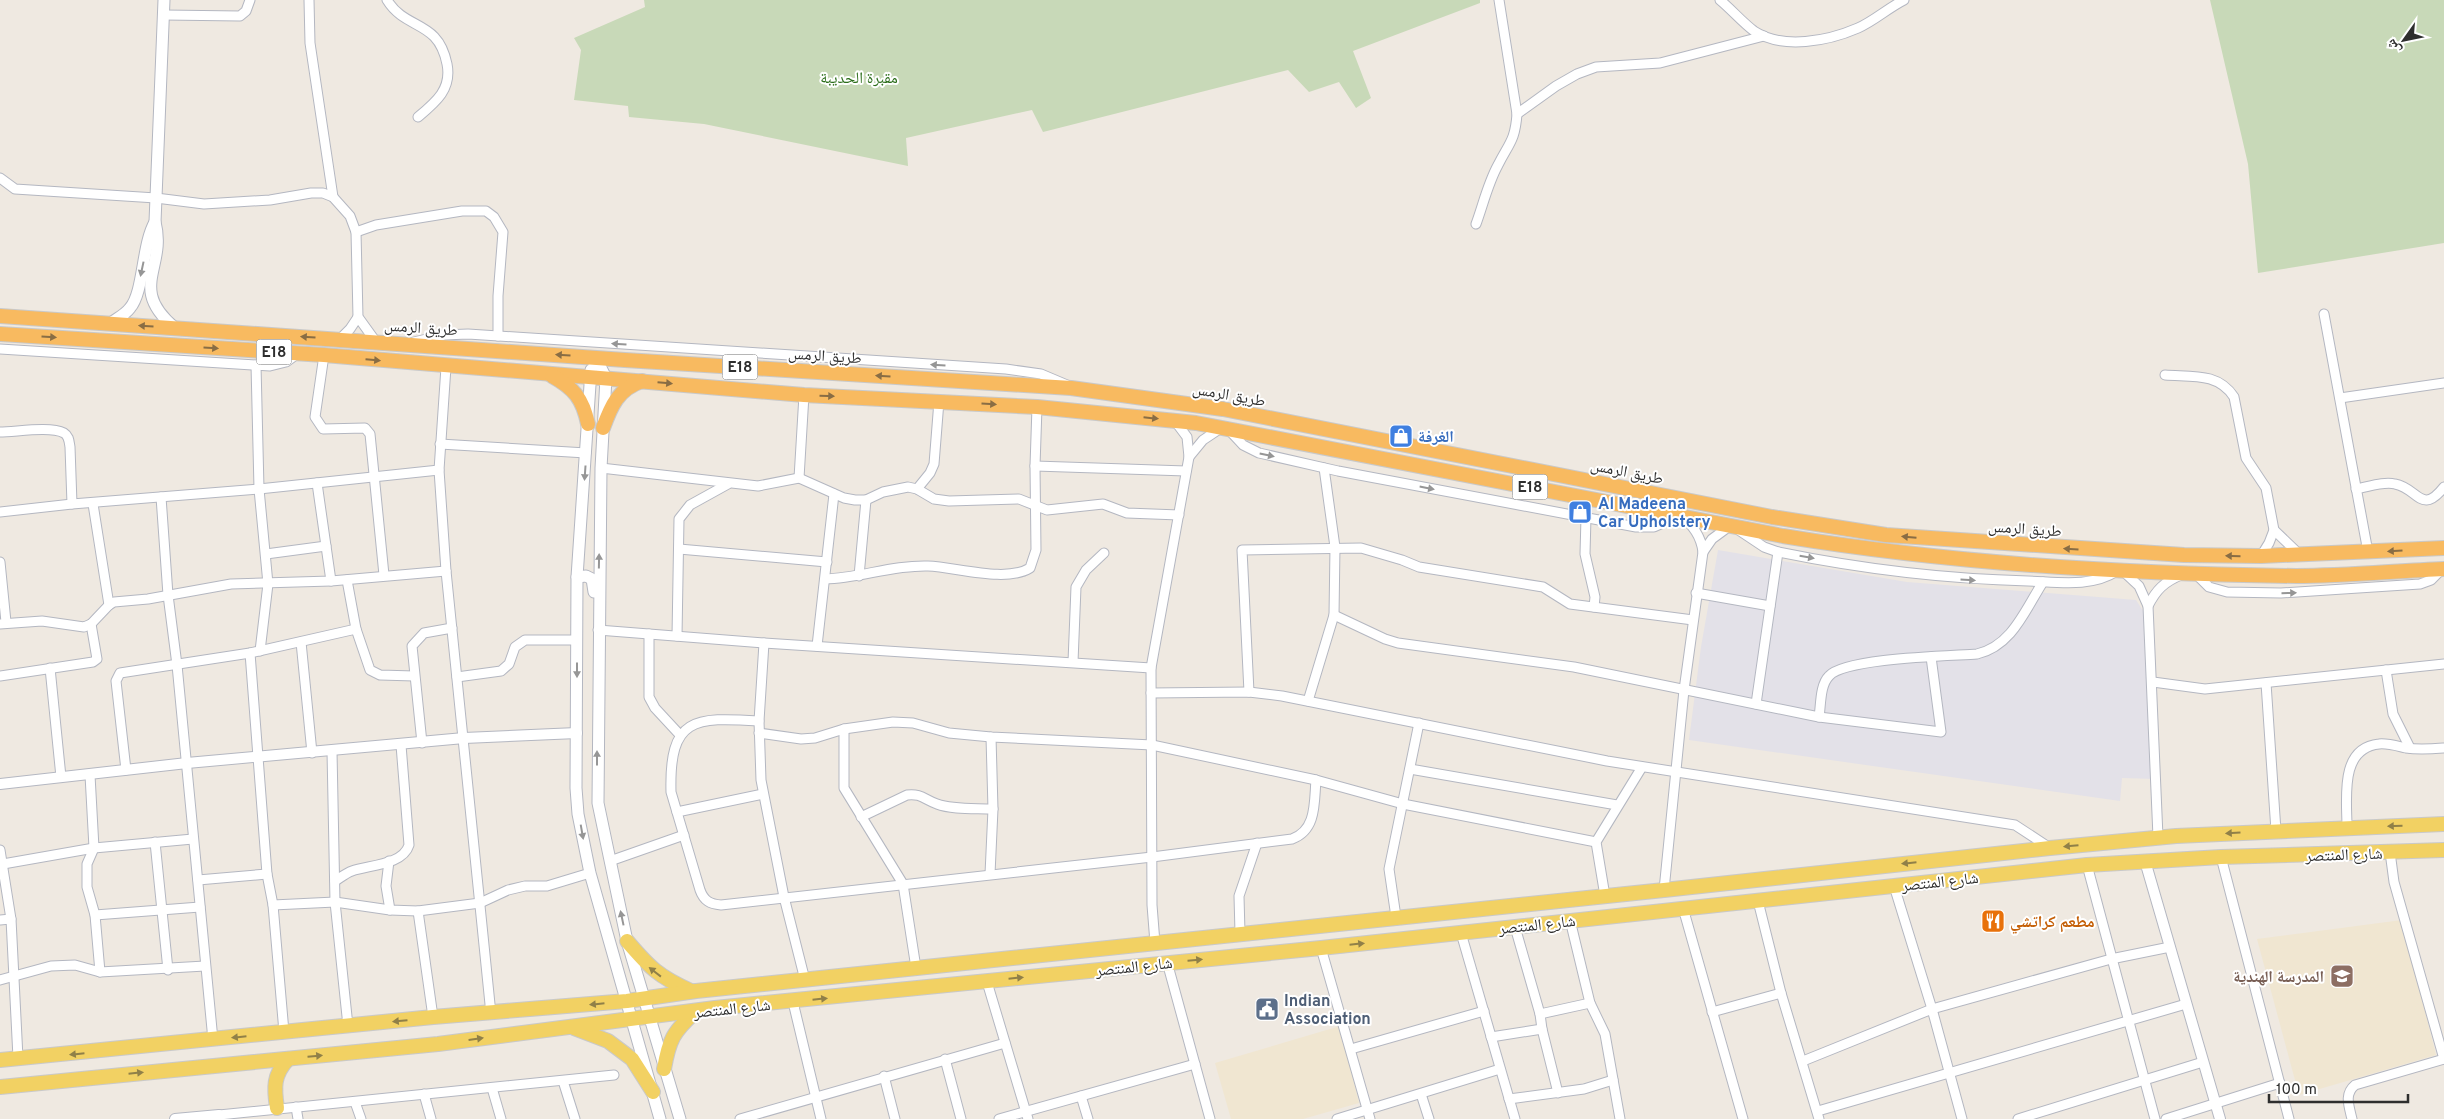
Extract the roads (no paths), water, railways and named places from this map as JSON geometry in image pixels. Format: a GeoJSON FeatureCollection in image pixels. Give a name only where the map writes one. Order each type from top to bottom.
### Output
{"type":"FeatureCollection","features":[{"type":"Feature","properties":{"kind":"highway","name":"طريق الرمس"},"geometry":{"type":"LineString","coordinates":[[0,316],[340,339],[595,359],[1071,388],[1223,409],[1772,517],[1877,534],[2184,555],[2299,555],[2444,548]]}},
{"type":"Feature","properties":{"kind":"highway","name":"طريق الرمس"},"geometry":{"type":"LineString","coordinates":[[0,334],[324,355],[446,367],[590,376],[804,395],[1037,407],[1175,421],[1224,428],[1857,548],[1992,562],[2120,571],[2298,576],[2443,569]]}},
{"type":"Feature","properties":{"kind":"highway"},"geometry":{"type":"LineString","coordinates":[[547,373],[576,392],[585,407],[588,424]]}},
{"type":"Feature","properties":{"kind":"highway"},"geometry":{"type":"LineString","coordinates":[[603,428],[610,409],[618,396],[630,386],[644,381]]}},
{"type":"Feature","properties":{"kind":"main road"},"geometry":{"type":"LineString","coordinates":[[164,0],[154,222],[157,235],[151,297],[158,313],[175,328]]}},
{"type":"Feature","properties":{"kind":"main road"},"geometry":{"type":"LineString","coordinates":[[109,324],[125,313],[134,303],[149,234],[154,222]]}},
{"type":"Feature","properties":{"kind":"main road"},"geometry":{"type":"LineString","coordinates":[[595,359],[590,376],[577,576],[576,788],[590,874],[660,1119]]}},
{"type":"Feature","properties":{"kind":"main road"},"geometry":{"type":"LineString","coordinates":[[595,359],[606,378],[600,468],[598,803],[627,941],[646,999],[664,1070],[680,1119]]}},
{"type":"Feature","properties":{"kind":"main road"},"geometry":{"type":"LineString","coordinates":[[577,576],[590,577],[595,583],[593,621],[598,630]]}},
{"type":"Feature","properties":{"kind":"main road","name":"شارع المنتصر"},"geometry":{"type":"LineString","coordinates":[[0,1060],[433,1017],[491,1014],[627,1001],[691,992],[2158,837],[2444,824]]}},
{"type":"Feature","properties":{"kind":"main road","name":"شارع المنتصر"},"geometry":{"type":"LineString","coordinates":[[0,1086],[438,1044],[695,1012],[1167,962],[1322,948],[2087,864],[2221,857],[2444,850]]}},
{"type":"Feature","properties":{"kind":"main road"},"geometry":{"type":"LineString","coordinates":[[627,941],[647,965],[666,980],[691,992]]}},
{"type":"Feature","properties":{"kind":"main road"},"geometry":{"type":"LineString","coordinates":[[664,1070],[668,1044],[677,1029],[695,1012]]}},
{"type":"Feature","properties":{"kind":"main road"},"geometry":{"type":"LineString","coordinates":[[571,1026],[608,1041],[632,1059],[653,1092]]}},
{"type":"Feature","properties":{"kind":"main road"},"geometry":{"type":"LineString","coordinates":[[277,1108],[274,1088],[276,1077],[288,1059]]}},
{"type":"Feature","properties":{"kind":"street"},"geometry":{"type":"LineString","coordinates":[[164,15],[240,16],[246,11],[250,0]]}},
{"type":"Feature","properties":{"kind":"street"},"geometry":{"type":"LineString","coordinates":[[309,0],[310,42],[333,197]]}},
{"type":"Feature","properties":{"kind":"street"},"geometry":{"type":"LineString","coordinates":[[387,0],[396,12],[436,37],[445,52],[449,80],[447,86],[439,99],[418,117]]}},
{"type":"Feature","properties":{"kind":"street"},"geometry":{"type":"LineString","coordinates":[[1476,224],[1497,166],[1511,145],[1516,133],[1517,114],[1499,0]]}},
{"type":"Feature","properties":{"kind":"street"},"geometry":{"type":"LineString","coordinates":[[1720,0],[1744,22],[1764,36],[1788,42],[1816,40],[1859,28],[1904,0]]}},
{"type":"Feature","properties":{"kind":"street"},"geometry":{"type":"LineString","coordinates":[[1517,114],[1576,74],[1596,67],[1660,63],[1764,36]]}},
{"type":"Feature","properties":{"kind":"street"},"geometry":{"type":"LineString","coordinates":[[0,178],[15,189],[156,198],[204,204],[270,200],[311,193],[323,193],[333,197],[350,216],[356,232],[358,317],[376,342]]}},
{"type":"Feature","properties":{"kind":"street"},"geometry":{"type":"LineString","coordinates":[[356,232],[376,225],[462,211],[486,211],[494,217],[503,232],[498,296],[498,336]]}},
{"type":"Feature","properties":{"kind":"street"},"geometry":{"type":"LineString","coordinates":[[2324,314],[2368,552]]}},
{"type":"Feature","properties":{"kind":"street"},"geometry":{"type":"LineString","coordinates":[[340,339],[358,317]]}},
{"type":"Feature","properties":{"kind":"street"},"geometry":{"type":"LineString","coordinates":[[409,344],[444,335],[498,336],[1006,369],[1041,374],[1071,388]]}},
{"type":"Feature","properties":{"kind":"street"},"geometry":{"type":"LineString","coordinates":[[0,349],[256,365],[278,365],[297,354]]}},
{"type":"Feature","properties":{"kind":"street"},"geometry":{"type":"LineString","coordinates":[[324,355],[315,418],[323,429],[365,428],[368,430],[375,477],[384,576]]}},
{"type":"Feature","properties":{"kind":"street"},"geometry":{"type":"LineString","coordinates":[[256,365],[259,489],[268,584],[260,650]]}},
{"type":"Feature","properties":{"kind":"street"},"geometry":{"type":"LineString","coordinates":[[446,367],[439,470],[446,571],[491,1014]]}},
{"type":"Feature","properties":{"kind":"street"},"geometry":{"type":"LineString","coordinates":[[2165,375],[2216,379],[2230,390],[2234,397],[2246,458],[2266,488],[2274,530],[2299,555]]}},
{"type":"Feature","properties":{"kind":"street"},"geometry":{"type":"LineString","coordinates":[[2340,398],[2444,383]]}},
{"type":"Feature","properties":{"kind":"street"},"geometry":{"type":"LineString","coordinates":[[799,478],[804,395]]}},
{"type":"Feature","properties":{"kind":"street"},"geometry":{"type":"LineString","coordinates":[[917,488],[930,473],[934,464],[939,402]]}},
{"type":"Feature","properties":{"kind":"street"},"geometry":{"type":"LineString","coordinates":[[825,579],[859,576],[879,570],[909,566],[1016,574],[1030,568],[1036,550],[1035,466],[1037,407]]}},
{"type":"Feature","properties":{"kind":"street"},"geometry":{"type":"LineString","coordinates":[[1155,943],[1152,857],[1151,668],[1189,457],[1187,437],[1175,421]]}},
{"type":"Feature","properties":{"kind":"street"},"geometry":{"type":"LineString","coordinates":[[1189,457],[1203,440],[1224,428],[1252,451],[1324,468],[1642,528],[1660,525],[1681,515],[1699,536],[1703,552],[1692,620],[1664,890]]}},
{"type":"Feature","properties":{"kind":"street"},"geometry":{"type":"LineString","coordinates":[[0,432],[43,430],[64,433],[69,438],[72,504]]}},
{"type":"Feature","properties":{"kind":"street"},"geometry":{"type":"LineString","coordinates":[[440,444],[586,453]]}},
{"type":"Feature","properties":{"kind":"street"},"geometry":{"type":"LineString","coordinates":[[1035,466],[1186,471]]}},
{"type":"Feature","properties":{"kind":"street"},"geometry":{"type":"LineString","coordinates":[[600,468],[758,486],[799,478],[834,494],[855,500],[866,500],[900,488],[917,488],[934,498],[949,501],[1020,499],[1041,509],[1053,510],[1103,504],[1127,514],[1179,515]]}},
{"type":"Feature","properties":{"kind":"street"},"geometry":{"type":"LineString","coordinates":[[1308,701],[1334,615],[1335,547],[1324,468]]}},
{"type":"Feature","properties":{"kind":"street"},"geometry":{"type":"LineString","coordinates":[[0,512],[72,504],[93,504],[259,489],[439,470]]}},
{"type":"Feature","properties":{"kind":"street"},"geometry":{"type":"LineString","coordinates":[[317,483],[331,581]]}},
{"type":"Feature","properties":{"kind":"street"},"geometry":{"type":"LineString","coordinates":[[2356,489],[2395,483],[2423,500],[2430,500],[2444,487]]}},
{"type":"Feature","properties":{"kind":"street"},"geometry":{"type":"LineString","coordinates":[[677,636],[679,518],[690,505],[728,484]]}},
{"type":"Feature","properties":{"kind":"street"},"geometry":{"type":"LineString","coordinates":[[817,646],[834,494]]}},
{"type":"Feature","properties":{"kind":"street"},"geometry":{"type":"LineString","coordinates":[[161,497],[168,595],[187,763],[213,1040]]}},
{"type":"Feature","properties":{"kind":"street"},"geometry":{"type":"LineString","coordinates":[[859,576],[866,500]]}},
{"type":"Feature","properties":{"kind":"street"},"geometry":{"type":"LineString","coordinates":[[93,504],[109,605]]}},
{"type":"Feature","properties":{"kind":"street"},"geometry":{"type":"LineString","coordinates":[[1586,517],[1586,559],[1595,597],[1594,607]]}},
{"type":"Feature","properties":{"kind":"street"},"geometry":{"type":"LineString","coordinates":[[1703,552],[1712,539],[1731,525],[1764,547],[1778,552],[1939,578],[2043,582],[2092,581],[2120,571],[2139,586],[2148,606],[2153,682],[2158,837]]}},
{"type":"Feature","properties":{"kind":"street"},"geometry":{"type":"LineString","coordinates":[[2261,556],[2274,530]]}},
{"type":"Feature","properties":{"kind":"street"},"geometry":{"type":"LineString","coordinates":[[266,554],[326,546]]}},
{"type":"Feature","properties":{"kind":"street"},"geometry":{"type":"LineString","coordinates":[[1249,692],[1242,550],[1361,548],[1419,567],[1543,587],[1570,604],[1692,620]]}},
{"type":"Feature","properties":{"kind":"street"},"geometry":{"type":"LineString","coordinates":[[679,549],[827,562]]}},
{"type":"Feature","properties":{"kind":"street"},"geometry":{"type":"LineString","coordinates":[[1756,704],[1778,552]]}},
{"type":"Feature","properties":{"kind":"street"},"geometry":{"type":"LineString","coordinates":[[1073,662],[1076,587],[1086,570],[1104,553]]}},
{"type":"Feature","properties":{"kind":"street"},"geometry":{"type":"LineString","coordinates":[[0,562],[3,623],[58,622],[84,627],[91,624],[109,605],[231,584],[331,581],[446,571]]}},
{"type":"Feature","properties":{"kind":"street"},"geometry":{"type":"LineString","coordinates":[[2148,606],[2156,590],[2167,581],[2190,573]]}},
{"type":"Feature","properties":{"kind":"street"},"geometry":{"type":"LineString","coordinates":[[347,580],[356,629],[370,670],[380,675],[414,676]]}},
{"type":"Feature","properties":{"kind":"street"},"geometry":{"type":"LineString","coordinates":[[1819,717],[1824,684],[1835,670],[1878,662],[1977,654],[1991,650],[2008,637],[2043,582]]}},
{"type":"Feature","properties":{"kind":"street"},"geometry":{"type":"LineString","coordinates":[[1696,593],[1770,606]]}},
{"type":"Feature","properties":{"kind":"street"},"geometry":{"type":"LineString","coordinates":[[1334,615],[1384,639],[1398,643],[1574,667],[1819,717],[1941,732],[1931,658]]}},
{"type":"Feature","properties":{"kind":"street"},"geometry":{"type":"LineString","coordinates":[[0,676],[93,662],[97,659],[91,624]]}},
{"type":"Feature","properties":{"kind":"street"},"geometry":{"type":"LineString","coordinates":[[422,742],[412,646],[424,632],[452,628]]}},
{"type":"Feature","properties":{"kind":"street"},"geometry":{"type":"LineString","coordinates":[[126,770],[117,676],[126,672],[250,653],[356,629]]}},
{"type":"Feature","properties":{"kind":"street"},"geometry":{"type":"LineString","coordinates":[[598,630],[764,643],[1151,668]]}},
{"type":"Feature","properties":{"kind":"street"},"geometry":{"type":"LineString","coordinates":[[649,634],[649,697],[655,708],[680,735]]}},
{"type":"Feature","properties":{"kind":"street"},"geometry":{"type":"LineString","coordinates":[[457,676],[501,671],[509,664],[515,647],[525,640],[577,640]]}},
{"type":"Feature","properties":{"kind":"street"},"geometry":{"type":"LineString","coordinates":[[301,642],[312,753]]}},
{"type":"Feature","properties":{"kind":"street"},"geometry":{"type":"LineString","coordinates":[[764,643],[759,721],[763,794],[784,897],[805,980]]}},
{"type":"Feature","properties":{"kind":"street"},"geometry":{"type":"LineString","coordinates":[[250,653],[267,874],[273,905],[284,1032]]}},
{"type":"Feature","properties":{"kind":"street"},"geometry":{"type":"LineString","coordinates":[[2153,682],[2205,689],[2444,664]]}},
{"type":"Feature","properties":{"kind":"street"},"geometry":{"type":"LineString","coordinates":[[50,668],[61,777]]}},
{"type":"Feature","properties":{"kind":"street"},"geometry":{"type":"LineString","coordinates":[[2386,670],[2392,714],[2410,748]]}},
{"type":"Feature","properties":{"kind":"street"},"geometry":{"type":"LineString","coordinates":[[2266,683],[2276,831]]}},
{"type":"Feature","properties":{"kind":"street"},"geometry":{"type":"LineString","coordinates":[[1151,693],[1249,692],[1308,701],[1675,773],[2015,825],[2050,848]]}},
{"type":"Feature","properties":{"kind":"street"},"geometry":{"type":"LineString","coordinates":[[759,721],[717,718],[702,720],[690,725],[677,741],[670,777],[671,792],[700,890],[705,900],[712,904],[721,905],[1152,857],[1292,839],[1307,830],[1311,822],[1316,780]]}},
{"type":"Feature","properties":{"kind":"street"},"geometry":{"type":"LineString","coordinates":[[760,733],[801,739],[815,738],[844,728],[893,722],[913,723],[949,733],[991,737],[1152,745],[1316,780],[1403,804],[1596,842]]}},
{"type":"Feature","properties":{"kind":"street"},"geometry":{"type":"LineString","coordinates":[[1396,917],[1389,869],[1419,723]]}},
{"type":"Feature","properties":{"kind":"street"},"geometry":{"type":"LineString","coordinates":[[844,728],[844,788],[903,884],[916,968]]}},
{"type":"Feature","properties":{"kind":"street"},"geometry":{"type":"LineString","coordinates":[[0,784],[187,763],[464,738],[577,733]]}},
{"type":"Feature","properties":{"kind":"street"},"geometry":{"type":"LineString","coordinates":[[990,874],[993,809],[991,737]]}},
{"type":"Feature","properties":{"kind":"street"},"geometry":{"type":"LineString","coordinates":[[335,881],[351,871],[401,856],[410,845],[401,744]]}},
{"type":"Feature","properties":{"kind":"street"},"geometry":{"type":"LineString","coordinates":[[2347,827],[2347,779],[2355,756],[2362,750],[2380,744],[2410,748],[2444,748]]}},
{"type":"Feature","properties":{"kind":"street"},"geometry":{"type":"LineString","coordinates":[[332,751],[335,902],[348,1026]]}},
{"type":"Feature","properties":{"kind":"street"},"geometry":{"type":"LineString","coordinates":[[1605,896],[1596,842],[1642,767]]}},
{"type":"Feature","properties":{"kind":"street"},"geometry":{"type":"LineString","coordinates":[[1410,769],[1618,805]]}},
{"type":"Feature","properties":{"kind":"street"},"geometry":{"type":"LineString","coordinates":[[90,775],[94,848],[86,864],[87,887],[95,915],[100,972]]}},
{"type":"Feature","properties":{"kind":"street"},"geometry":{"type":"LineString","coordinates":[[677,812],[763,794]]}},
{"type":"Feature","properties":{"kind":"street"},"geometry":{"type":"LineString","coordinates":[[861,817],[907,795],[915,794],[922,795],[938,805],[993,809]]}},
{"type":"Feature","properties":{"kind":"street"},"geometry":{"type":"LineString","coordinates":[[610,861],[684,836]]}},
{"type":"Feature","properties":{"kind":"street"},"geometry":{"type":"LineString","coordinates":[[3,864],[94,848],[193,838]]}},
{"type":"Feature","properties":{"kind":"street"},"geometry":{"type":"LineString","coordinates":[[155,842],[168,970]]}},
{"type":"Feature","properties":{"kind":"street"},"geometry":{"type":"LineString","coordinates":[[1240,934],[1239,896],[1257,843]]}},
{"type":"Feature","properties":{"kind":"street"},"geometry":{"type":"LineString","coordinates":[[0,852],[11,919],[18,1058]]}},
{"type":"Feature","properties":{"kind":"street"},"geometry":{"type":"LineString","coordinates":[[2352,1119],[2347,1100],[2350,1089],[2355,1085],[2444,1059],[2394,882],[2390,852]]}},
{"type":"Feature","properties":{"kind":"street"},"geometry":{"type":"LineString","coordinates":[[2221,857],[2289,1119]]}},
{"type":"Feature","properties":{"kind":"street"},"geometry":{"type":"LineString","coordinates":[[389,860],[386,886],[390,910]]}},
{"type":"Feature","properties":{"kind":"street"},"geometry":{"type":"LineString","coordinates":[[2145,861],[2220,1119]]}},
{"type":"Feature","properties":{"kind":"street"},"geometry":{"type":"LineString","coordinates":[[2087,864],[2155,1119]]}},
{"type":"Feature","properties":{"kind":"street"},"geometry":{"type":"LineString","coordinates":[[198,880],[267,874]]}},
{"type":"Feature","properties":{"kind":"street"},"geometry":{"type":"LineString","coordinates":[[273,905],[335,902],[390,910],[418,911],[480,903],[508,890],[526,886],[547,886],[590,874]]}},
{"type":"Feature","properties":{"kind":"street"},"geometry":{"type":"LineString","coordinates":[[1894,886],[1932,1009],[1962,1119]]}},
{"type":"Feature","properties":{"kind":"street"},"geometry":{"type":"LineString","coordinates":[[1758,901],[1781,993],[1818,1115],[1949,1073],[2186,1004]]}},
{"type":"Feature","properties":{"kind":"street"},"geometry":{"type":"LineString","coordinates":[[95,915],[200,907]]}},
{"type":"Feature","properties":{"kind":"street"},"geometry":{"type":"LineString","coordinates":[[1683,908],[1743,1119]]}},
{"type":"Feature","properties":{"kind":"street"},"geometry":{"type":"LineString","coordinates":[[418,911],[433,1017]]}},
{"type":"Feature","properties":{"kind":"street"},"geometry":{"type":"LineString","coordinates":[[0,920],[11,919]]}},
{"type":"Feature","properties":{"kind":"street"},"geometry":{"type":"LineString","coordinates":[[1570,920],[1590,1003],[1605,1034],[1612,1061],[1613,1080],[1620,1119]]}},
{"type":"Feature","properties":{"kind":"street"},"geometry":{"type":"LineString","coordinates":[[1515,927],[1540,1014],[1542,1030],[1558,1093]]}},
{"type":"Feature","properties":{"kind":"street"},"geometry":{"type":"LineString","coordinates":[[1461,933],[1515,1119]]}},
{"type":"Feature","properties":{"kind":"street"},"geometry":{"type":"LineString","coordinates":[[1803,1061],[1932,1009],[2111,959],[2170,947]]}},
{"type":"Feature","properties":{"kind":"street"},"geometry":{"type":"LineString","coordinates":[[1322,948],[1368,1115]]}},
{"type":"Feature","properties":{"kind":"street"},"geometry":{"type":"LineString","coordinates":[[1167,962],[1210,1119]]}},
{"type":"Feature","properties":{"kind":"street"},"geometry":{"type":"LineString","coordinates":[[0,980],[51,966],[75,965],[100,972],[168,970],[205,966]]}},
{"type":"Feature","properties":{"kind":"street"},"geometry":{"type":"LineString","coordinates":[[987,982],[1026,1115]]}},
{"type":"Feature","properties":{"kind":"street"},"geometry":{"type":"LineString","coordinates":[[1712,1012],[1781,993]]}},
{"type":"Feature","properties":{"kind":"street"},"geometry":{"type":"LineString","coordinates":[[793,1002],[821,1119]]}},
{"type":"Feature","properties":{"kind":"street"},"geometry":{"type":"LineString","coordinates":[[1540,1014],[1590,1003]]}},
{"type":"Feature","properties":{"kind":"street"},"geometry":{"type":"LineString","coordinates":[[1351,1049],[1484,1011]]}},
{"type":"Feature","properties":{"kind":"street"},"geometry":{"type":"LineString","coordinates":[[1491,1037],[1542,1030]]}},
{"type":"Feature","properties":{"kind":"street"},"geometry":{"type":"LineString","coordinates":[[740,1119],[884,1076],[1005,1043]]}},
{"type":"Feature","properties":{"kind":"street"},"geometry":{"type":"LineString","coordinates":[[945,1059],[961,1119]]}},
{"type":"Feature","properties":{"kind":"street"},"geometry":{"type":"LineString","coordinates":[[2018,1119],[2203,1062]]}},
{"type":"Feature","properties":{"kind":"street"},"geometry":{"type":"LineString","coordinates":[[999,1119],[1026,1115],[1081,1096],[1195,1064]]}},
{"type":"Feature","properties":{"kind":"street"},"geometry":{"type":"LineString","coordinates":[[1337,1119],[1368,1115],[1422,1094],[1500,1069]]}},
{"type":"Feature","properties":{"kind":"street"},"geometry":{"type":"LineString","coordinates":[[175,1119],[219,1117],[277,1108],[355,1102],[614,1075]]}},
{"type":"Feature","properties":{"kind":"street"},"geometry":{"type":"LineString","coordinates":[[884,1076],[895,1119]]}},
{"type":"Feature","properties":{"kind":"street"},"geometry":{"type":"LineString","coordinates":[[1509,1099],[1584,1089],[1613,1080]]}},
{"type":"Feature","properties":{"kind":"street"},"geometry":{"type":"LineString","coordinates":[[563,1081],[575,1119]]}},
{"type":"Feature","properties":{"kind":"street"},"geometry":{"type":"LineString","coordinates":[[2166,1119],[2280,1083]]}},
{"type":"Feature","properties":{"kind":"street"},"geometry":{"type":"LineString","coordinates":[[492,1088],[501,1119]]}},
{"type":"Feature","properties":{"kind":"street"},"geometry":{"type":"LineString","coordinates":[[424,1094],[431,1119]]}},
{"type":"Feature","properties":{"kind":"street"},"geometry":{"type":"LineString","coordinates":[[1422,1094],[1429,1119]]}},
{"type":"Feature","properties":{"kind":"street"},"geometry":{"type":"LineString","coordinates":[[1081,1096],[1088,1119]]}},
{"type":"Feature","properties":{"kind":"street"},"geometry":{"type":"LineString","coordinates":[[355,1102],[361,1119]]}},
{"type":"Feature","properties":{"kind":"street"},"geometry":{"type":"LineString","coordinates":[[296,1107],[298,1119]]}},
{"type":"Feature","properties":{"kind":"place","name":"الغرفة"},"geometry":{"type":"Point","coordinates":[1401,436]}},
{"type":"Feature","properties":{"kind":"place","name":"Al Madeena Car Upholstery"},"geometry":{"type":"Point","coordinates":[1580,512]}},
{"type":"Feature","properties":{"kind":"place","name":"مطعم كراتشي"},"geometry":{"type":"Point","coordinates":[1993,921]}},
{"type":"Feature","properties":{"kind":"place","name":"المدرسة الهندية"},"geometry":{"type":"Point","coordinates":[2342,976]}},
{"type":"Feature","properties":{"kind":"place","name":"Indian Association"},"geometry":{"type":"Point","coordinates":[1267,1009]}},
{"type":"Feature","properties":{"kind":"park label","name":"مقبرة الحديبة"},"geometry":{"type":"Point","coordinates":[859,77]}}]}
